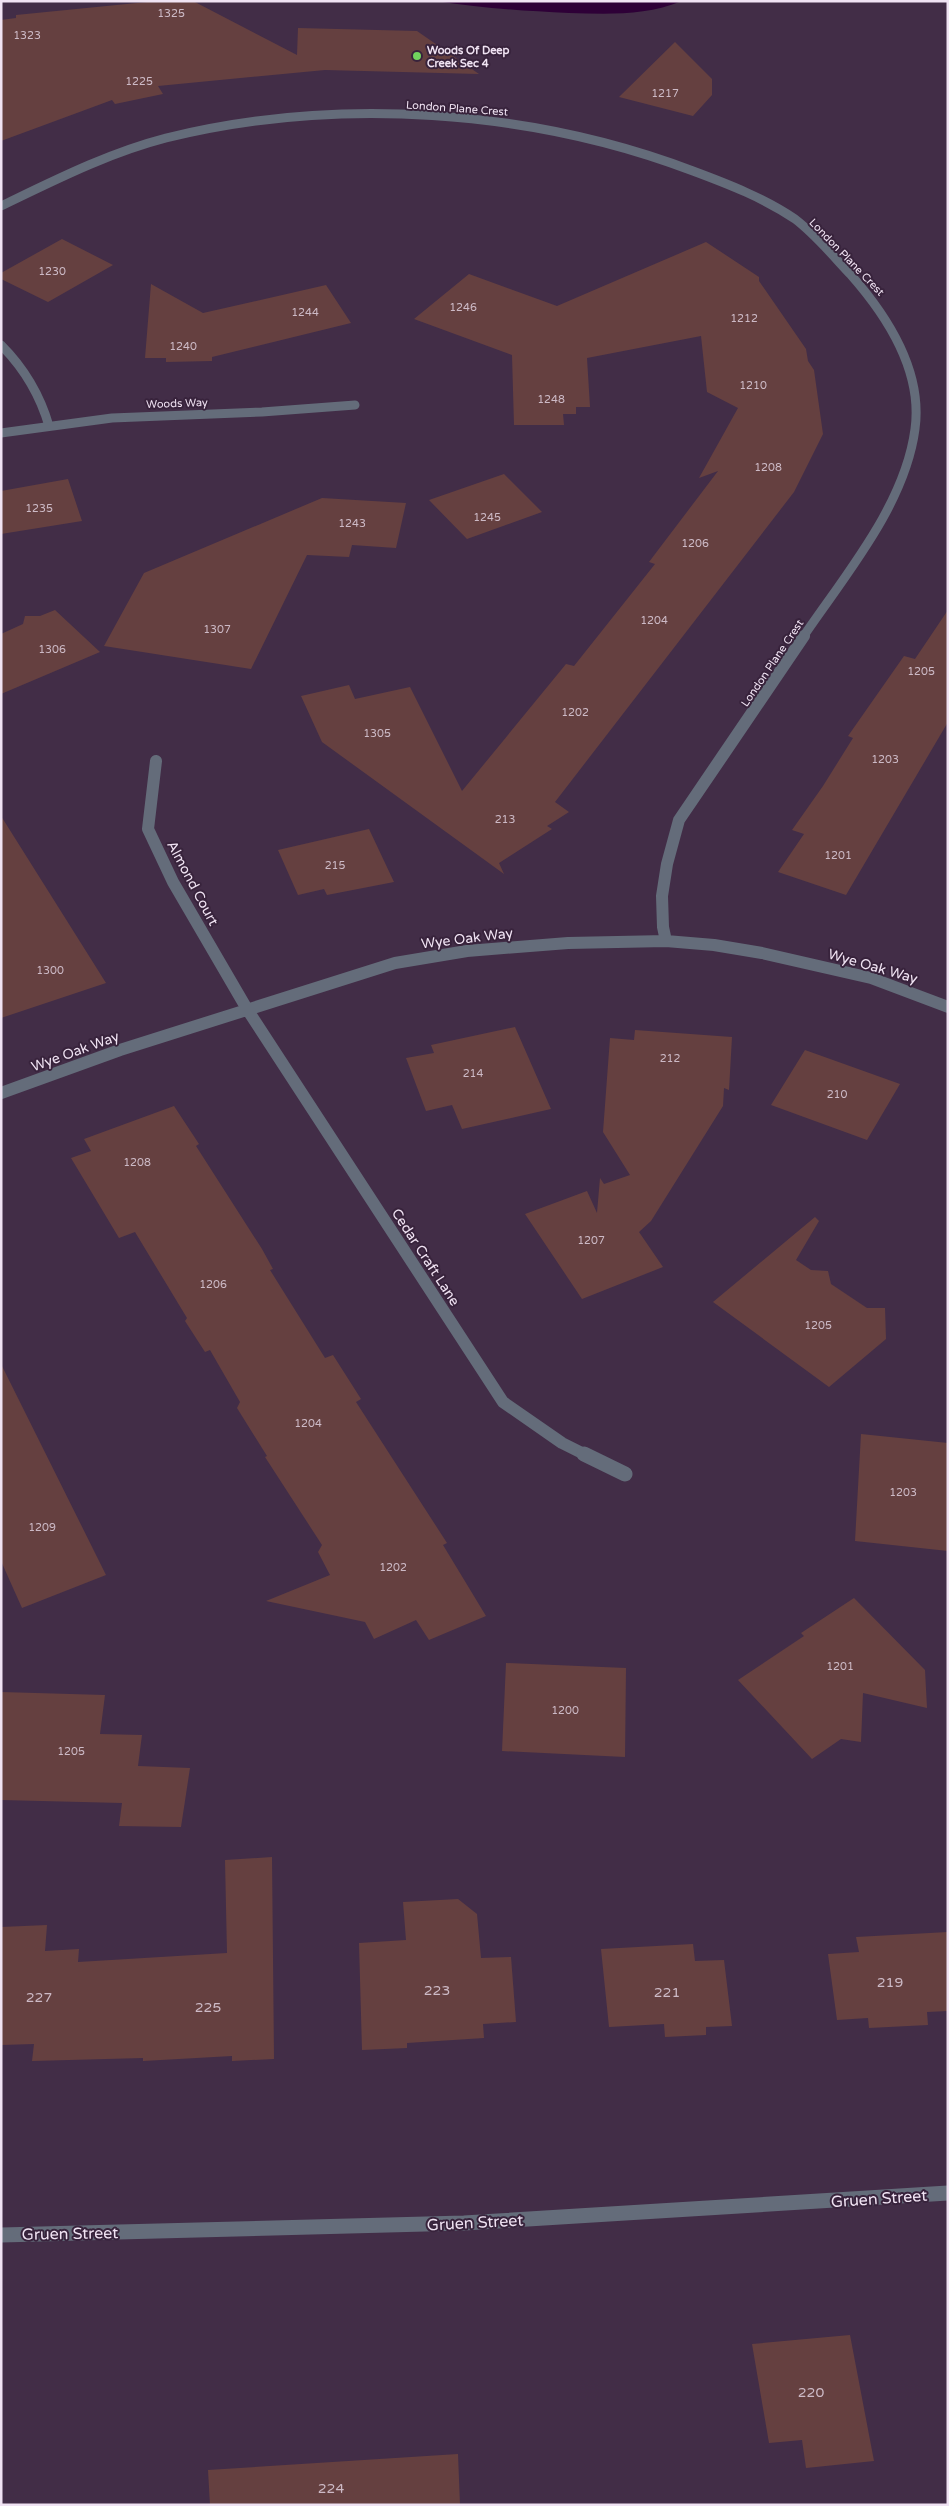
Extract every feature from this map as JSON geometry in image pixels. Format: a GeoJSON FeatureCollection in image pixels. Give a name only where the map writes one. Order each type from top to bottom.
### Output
{"type":"FeatureCollection","features":[{"type":"Feature","properties":{"kind":"street","name":"London Plane Crest"},"geometry":{"type":"LineString","coordinates":[[1,206],[74,171],[116,154],[164,140],[235,126],[331,116],[373,114],[475,118],[520,123],[577,133],[626,146],[667,160],[758,198],[794,220],[831,254],[876,303],[898,338],[912,386],[916,424],[904,473],[883,519],[679,820],[664,870],[662,930],[666,941]]}},
{"type":"Feature","properties":{"kind":"street"},"geometry":{"type":"LineString","coordinates":[[1,345],[24,373],[46,410],[50,426]]}},
{"type":"Feature","properties":{"kind":"street","name":"Woods Way"},"geometry":{"type":"LineString","coordinates":[[1,433],[112,418],[262,412],[355,405]]}},
{"type":"Feature","properties":{"kind":"street","name":"Almond Court"},"geometry":{"type":"LineString","coordinates":[[156,760],[148,829],[173,882],[247,1009]]}},
{"type":"Feature","properties":{"kind":"street","name":"Wye Oak Way"},"geometry":{"type":"LineString","coordinates":[[1,1093],[120,1050],[395,963],[467,951],[568,943],[666,941],[714,945],[780,957],[871,978],[948,1007]]}},
{"type":"Feature","properties":{"kind":"street","name":"Cedar Craft Lane"},"geometry":{"type":"LineString","coordinates":[[247,1009],[503,1402],[562,1443],[624,1474]]}},
{"type":"Feature","properties":{"kind":"street","name":"Gruen Street"},"geometry":{"type":"LineString","coordinates":[[1,2235],[464,2223],[948,2193]]}},
{"type":"Feature","properties":{"kind":"shaded area"},"geometry":{"type":"Polygon","coordinates":[[[436,1],[682,1],[640,12],[598,14],[519,10],[436,1]]]}},
{"type":"Feature","properties":{"kind":"building"},"geometry":{"type":"Polygon","coordinates":[[[157,1],[193,1],[297,55],[298,28],[417,31],[479,74],[325,70],[158,86],[163,94],[115,104],[112,100],[1,141],[1,20],[16,18],[16,15],[157,1]]]}},
{"type":"Feature","properties":{"kind":"building"},"geometry":{"type":"Polygon","coordinates":[[[675,42],[712,79],[712,95],[693,116],[619,97],[675,42]]]}},
{"type":"Feature","properties":{"kind":"building"},"geometry":{"type":"Polygon","coordinates":[[[62,239],[113,265],[48,302],[1,279],[1,273],[62,239]]]}},
{"type":"Feature","properties":{"kind":"building"},"geometry":{"type":"Polygon","coordinates":[[[706,242],[759,277],[759,281],[806,349],[808,361],[814,370],[823,434],[794,492],[555,802],[569,812],[547,826],[552,829],[499,863],[504,874],[322,742],[301,696],[349,685],[355,699],[410,687],[462,791],[566,664],[574,666],[655,564],[649,562],[718,471],[699,478],[738,408],[707,392],[701,336],[587,358],[590,407],[576,407],[576,414],[563,414],[564,425],[514,425],[512,355],[414,319],[469,274],[557,306],[706,242]]]}},
{"type":"Feature","properties":{"kind":"building"},"geometry":{"type":"Polygon","coordinates":[[[151,284],[203,313],[326,285],[351,323],[212,357],[212,361],[166,362],[166,358],[145,358],[151,284]]]}},
{"type":"Feature","properties":{"kind":"building"},"geometry":{"type":"Polygon","coordinates":[[[504,474],[542,512],[467,539],[429,500],[504,474]]]}},
{"type":"Feature","properties":{"kind":"building"},"geometry":{"type":"Polygon","coordinates":[[[68,479],[82,521],[1,534],[1,491],[68,479]]]}},
{"type":"Feature","properties":{"kind":"building"},"geometry":{"type":"Polygon","coordinates":[[[322,498],[406,503],[396,548],[352,545],[349,557],[307,555],[251,669],[104,646],[144,573],[322,498]]]}},
{"type":"Feature","properties":{"kind":"building"},"geometry":{"type":"Polygon","coordinates":[[[55,610],[100,652],[1,694],[1,634],[23,624],[25,616],[40,616],[55,610]]]}},
{"type":"Feature","properties":{"kind":"building"},"geometry":{"type":"Polygon","coordinates":[[[948,610],[948,722],[846,895],[778,872],[804,834],[792,830],[823,786],[853,738],[848,736],[904,656],[915,659],[948,610]]]}},
{"type":"Feature","properties":{"kind":"building"},"geometry":{"type":"Polygon","coordinates":[[[1,816],[106,983],[1,1018],[1,816]]]}},
{"type":"Feature","properties":{"kind":"building"},"geometry":{"type":"Polygon","coordinates":[[[369,829],[394,882],[327,895],[324,889],[298,895],[278,850],[369,829]]]}},
{"type":"Feature","properties":{"kind":"building"},"geometry":{"type":"Polygon","coordinates":[[[515,1027],[551,1109],[462,1129],[452,1105],[426,1111],[406,1058],[434,1053],[431,1045],[515,1027]]]}},
{"type":"Feature","properties":{"kind":"building"},"geometry":{"type":"Polygon","coordinates":[[[635,1030],[732,1037],[729,1090],[724,1088],[723,1106],[651,1221],[639,1232],[663,1267],[582,1299],[525,1214],[587,1191],[597,1213],[600,1178],[604,1184],[630,1175],[603,1132],[610,1038],[634,1040],[635,1030]]]}},
{"type":"Feature","properties":{"kind":"building"},"geometry":{"type":"Polygon","coordinates":[[[805,1050],[900,1084],[867,1140],[771,1105],[805,1050]]]}},
{"type":"Feature","properties":{"kind":"building"},"geometry":{"type":"Polygon","coordinates":[[[174,1106],[199,1144],[196,1146],[262,1249],[273,1269],[270,1270],[325,1358],[333,1355],[361,1399],[356,1402],[447,1543],[443,1545],[486,1616],[429,1640],[416,1620],[374,1639],[365,1622],[266,1601],[330,1575],[318,1552],[322,1545],[265,1457],[267,1456],[237,1408],[240,1402],[210,1350],[205,1352],[185,1321],[187,1318],[135,1232],[119,1238],[71,1158],[91,1151],[84,1139],[174,1106]]]}},
{"type":"Feature","properties":{"kind":"building"},"geometry":{"type":"Polygon","coordinates":[[[815,1217],[819,1221],[796,1260],[811,1270],[828,1271],[831,1284],[867,1308],[885,1308],[886,1339],[829,1387],[713,1302],[815,1217]]]}},
{"type":"Feature","properties":{"kind":"building"},"geometry":{"type":"Polygon","coordinates":[[[1,1364],[106,1575],[22,1608],[1,1561],[1,1364]]]}},
{"type":"Feature","properties":{"kind":"building"},"geometry":{"type":"Polygon","coordinates":[[[861,1434],[948,1443],[948,1551],[855,1541],[861,1434]]]}},
{"type":"Feature","properties":{"kind":"building"},"geometry":{"type":"Polygon","coordinates":[[[854,1598],[925,1670],[927,1708],[863,1693],[861,1742],[841,1739],[812,1759],[738,1680],[804,1636],[801,1633],[854,1598]]]}},
{"type":"Feature","properties":{"kind":"building"},"geometry":{"type":"Polygon","coordinates":[[[506,1663],[626,1668],[625,1757],[502,1751],[506,1663]]]}},
{"type":"Feature","properties":{"kind":"building"},"geometry":{"type":"Polygon","coordinates":[[[1,1692],[105,1695],[100,1734],[142,1735],[138,1766],[190,1768],[181,1827],[119,1826],[122,1803],[1,1800],[1,1692]]]}},
{"type":"Feature","properties":{"kind":"building"},"geometry":{"type":"Polygon","coordinates":[[[272,1857],[274,2059],[232,2061],[232,2056],[143,2061],[143,2058],[32,2061],[34,2044],[1,2045],[1,1927],[47,1925],[45,1951],[79,1949],[78,1962],[227,1953],[225,1860],[272,1857]]]}},
{"type":"Feature","properties":{"kind":"building"},"geometry":{"type":"Polygon","coordinates":[[[458,1899],[477,1914],[481,1958],[511,1957],[516,2022],[483,2024],[484,2038],[407,2043],[407,2048],[362,2050],[359,1943],[406,1940],[403,1902],[458,1899]]]}},
{"type":"Feature","properties":{"kind":"building"},"geometry":{"type":"Polygon","coordinates":[[[948,1932],[948,2011],[927,2012],[928,2025],[869,2028],[868,2018],[837,2020],[828,1954],[859,1952],[856,1937],[948,1932]]]}},
{"type":"Feature","properties":{"kind":"building"},"geometry":{"type":"Polygon","coordinates":[[[693,1944],[695,1961],[724,1960],[732,2026],[706,2027],[706,2035],[665,2037],[664,2024],[609,2027],[601,1949],[693,1944]]]}},
{"type":"Feature","properties":{"kind":"building"},"geometry":{"type":"Polygon","coordinates":[[[850,2335],[874,2461],[806,2468],[802,2440],[769,2443],[752,2344],[850,2335]]]}},
{"type":"Feature","properties":{"kind":"building"},"geometry":{"type":"Polygon","coordinates":[[[458,2454],[460,2505],[210,2505],[208,2470],[458,2454]]]}},
{"type":"Feature","properties":{"kind":"place","name":"Woods Of Deep Creek Sec 4"},"geometry":{"type":"Point","coordinates":[417,56]}}]}
